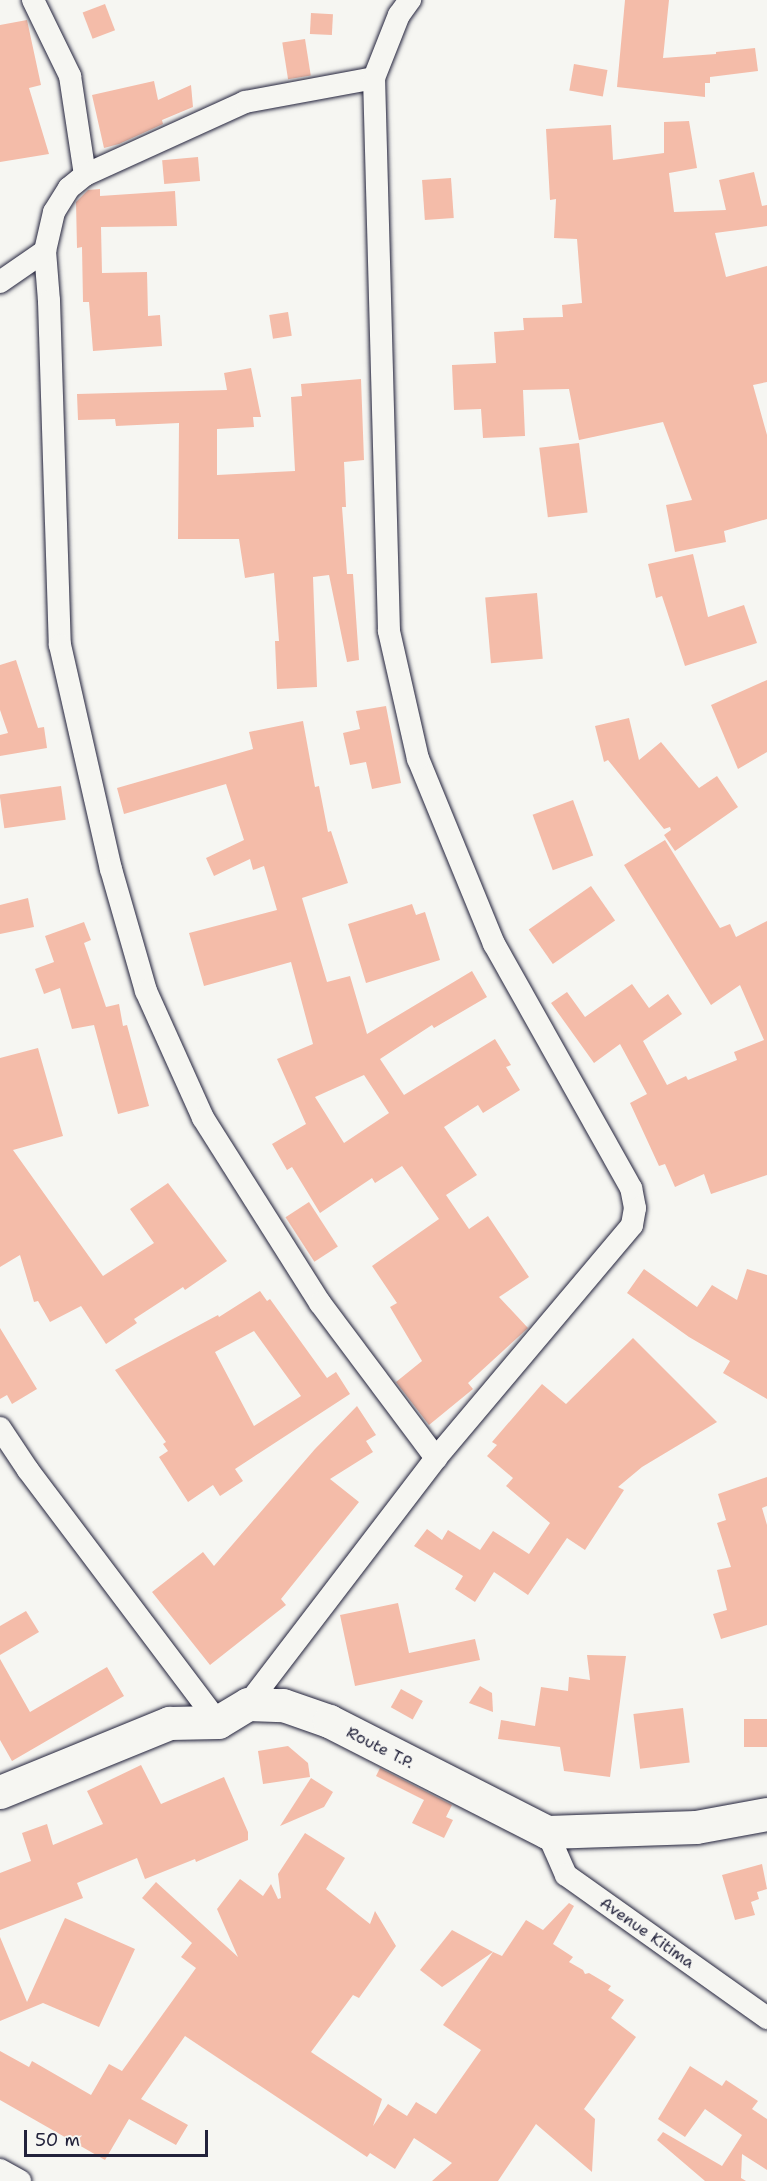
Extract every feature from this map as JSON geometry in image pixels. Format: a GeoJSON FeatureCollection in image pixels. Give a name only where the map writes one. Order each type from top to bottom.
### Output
{"type":"FeatureCollection","features":[{"type":"Feature","properties":{"kind":"street"},"geometry":{"type":"LineString","coordinates":[[33,0],[70,76],[85,175]]}},
{"type":"Feature","properties":{"kind":"street"},"geometry":{"type":"LineString","coordinates":[[0,1792],[170,1723],[218,1722],[248,1704],[436,1458],[632,1225],[635,1208],[631,1188],[494,944],[418,759],[389,631],[374,78],[399,15],[410,0]]}},
{"type":"Feature","properties":{"kind":"street"},"geometry":{"type":"LineString","coordinates":[[374,78],[244,102],[85,175],[69,188],[54,212],[45,251],[49,301],[60,645],[111,869],[146,991],[202,1118],[320,1302],[436,1458]]}},
{"type":"Feature","properties":{"kind":"street"},"geometry":{"type":"LineString","coordinates":[[0,282],[45,251]]}},
{"type":"Feature","properties":{"kind":"street"},"geometry":{"type":"LineString","coordinates":[[0,1428],[28,1470],[218,1722]]}},
{"type":"Feature","properties":{"kind":"street","name":"Route T.P."},"geometry":{"type":"LineString","coordinates":[[248,1704],[283,1705],[329,1721],[548,1832],[696,1827],[767,1814]]}},
{"type":"Feature","properties":{"kind":"street","name":"Avenue Kitima"},"geometry":{"type":"LineString","coordinates":[[548,1832],[566,1875],[767,2018]]}},
{"type":"Feature","properties":{"kind":"building"},"geometry":{"type":"Polygon","coordinates":[[[625,0],[669,0],[663,58],[755,48],[758,71],[710,77],[710,83],[705,83],[705,97],[617,87],[625,0]]]}},
{"type":"Feature","properties":{"kind":"building"},"geometry":{"type":"Polygon","coordinates":[[[105,4],[115,30],[93,39],[83,13],[105,4]]]}},
{"type":"Feature","properties":{"kind":"building"},"geometry":{"type":"Polygon","coordinates":[[[311,13],[333,14],[332,35],[310,34],[311,13]]]}},
{"type":"Feature","properties":{"kind":"building"},"geometry":{"type":"Polygon","coordinates":[[[27,20],[41,85],[29,88],[49,154],[0,162],[0,25],[27,20]]]}},
{"type":"Feature","properties":{"kind":"building"},"geometry":{"type":"Polygon","coordinates":[[[305,39],[311,76],[288,79],[282,43],[305,39]]]}},
{"type":"Feature","properties":{"kind":"building"},"geometry":{"type":"Polygon","coordinates":[[[574,64],[607,70],[603,96],[569,91],[574,64]]]}},
{"type":"Feature","properties":{"kind":"building"},"geometry":{"type":"Polygon","coordinates":[[[154,81],[158,100],[191,85],[193,107],[162,120],[163,124],[119,144],[104,148],[92,95],[154,81]]]}},
{"type":"Feature","properties":{"kind":"building"},"geometry":{"type":"Polygon","coordinates":[[[689,121],[697,168],[669,173],[674,212],[726,210],[719,180],[754,172],[762,206],[767,205],[767,226],[715,233],[726,277],[767,266],[767,382],[753,385],[767,435],[767,519],[724,531],[726,542],[675,552],[666,505],[692,500],[663,422],[579,440],[569,389],[523,390],[525,436],[483,438],[481,409],[454,410],[452,365],[496,363],[494,332],[524,330],[523,318],[563,317],[562,305],[582,303],[577,239],[554,238],[556,199],[550,200],[546,129],[611,125],[613,160],[664,153],[664,122],[689,121]]]}},
{"type":"Feature","properties":{"kind":"building"},"geometry":{"type":"Polygon","coordinates":[[[198,157],[200,181],[164,184],[162,160],[198,157]]]}},
{"type":"Feature","properties":{"kind":"building"},"geometry":{"type":"Polygon","coordinates":[[[451,178],[454,218],[425,220],[422,180],[451,178]]]}},
{"type":"Feature","properties":{"kind":"building"},"geometry":{"type":"Polygon","coordinates":[[[100,189],[100,196],[175,191],[177,226],[101,227],[102,273],[147,272],[148,316],[160,315],[162,346],[93,351],[89,302],[83,302],[82,247],[77,248],[76,202],[88,190],[100,189]]]}},
{"type":"Feature","properties":{"kind":"building"},"geometry":{"type":"Polygon","coordinates":[[[288,312],[292,336],[273,339],[269,315],[288,312]]]}},
{"type":"Feature","properties":{"kind":"building"},"geometry":{"type":"Polygon","coordinates":[[[251,368],[261,417],[253,417],[254,427],[217,429],[217,475],[295,471],[291,397],[302,396],[301,384],[361,379],[364,460],[344,462],[346,507],[342,507],[347,574],[353,574],[359,660],[347,662],[329,575],[313,577],[317,687],[277,689],[275,641],[279,641],[274,573],[245,578],[239,539],[178,539],[179,423],[116,426],[115,419],[78,420],[77,394],[227,390],[224,373],[251,368]]]}},
{"type":"Feature","properties":{"kind":"building"},"geometry":{"type":"Polygon","coordinates":[[[579,443],[588,512],[548,517],[539,448],[579,443]]]}},
{"type":"Feature","properties":{"kind":"building"},"geometry":{"type":"Polygon","coordinates":[[[693,554],[708,617],[744,605],[757,643],[685,666],[662,596],[656,598],[648,564],[693,554]]]}},
{"type":"Feature","properties":{"kind":"building"},"geometry":{"type":"Polygon","coordinates":[[[537,593],[543,659],[491,663],[485,598],[537,593]]]}},
{"type":"Feature","properties":{"kind":"building"},"geometry":{"type":"Polygon","coordinates":[[[16,660],[38,728],[44,727],[47,748],[0,756],[0,735],[8,733],[0,710],[0,665],[16,660]]]}},
{"type":"Feature","properties":{"kind":"building"},"geometry":{"type":"Polygon","coordinates":[[[767,680],[767,752],[738,769],[711,705],[767,680]]]}},
{"type":"Feature","properties":{"kind":"building"},"geometry":{"type":"Polygon","coordinates":[[[386,706],[401,783],[372,789],[366,762],[350,765],[343,733],[360,729],[356,711],[386,706]]]}},
{"type":"Feature","properties":{"kind":"building"},"geometry":{"type":"Polygon","coordinates":[[[629,718],[639,760],[661,742],[699,788],[717,776],[738,807],[675,851],[664,835],[671,830],[670,827],[664,829],[608,760],[604,762],[595,726],[629,718]]]}},
{"type":"Feature","properties":{"kind":"building"},"geometry":{"type":"Polygon","coordinates":[[[303,721],[315,787],[319,786],[328,832],[331,831],[348,883],[302,898],[327,982],[350,976],[367,1034],[472,971],[487,997],[434,1028],[432,1025],[380,1059],[404,1095],[495,1039],[511,1065],[506,1067],[520,1090],[483,1113],[478,1105],[444,1127],[477,1175],[446,1195],[469,1229],[488,1216],[529,1277],[499,1297],[528,1328],[468,1383],[473,1389],[429,1425],[396,1382],[422,1361],[390,1307],[397,1303],[372,1266],[439,1219],[402,1166],[375,1183],[372,1178],[320,1213],[292,1167],[287,1170],[272,1144],[306,1124],[277,1059],[313,1044],[291,962],[204,986],[189,933],[277,910],[264,866],[253,870],[250,859],[214,876],[206,858],[244,840],[226,784],[124,814],[117,788],[253,749],[249,732],[303,721]],[[364,1075],[315,1097],[344,1143],[389,1113],[364,1075]]]}},
{"type":"Feature","properties":{"kind":"building"},"geometry":{"type":"Polygon","coordinates":[[[61,786],[66,820],[4,828],[0,795],[61,786]]]}},
{"type":"Feature","properties":{"kind":"building"},"geometry":{"type":"Polygon","coordinates":[[[573,800],[593,855],[553,870],[533,815],[573,800]]]}},
{"type":"Feature","properties":{"kind":"building"},"geometry":{"type":"Polygon","coordinates":[[[665,840],[720,928],[730,924],[736,937],[767,921],[767,1175],[711,1194],[704,1174],[675,1187],[665,1164],[659,1166],[630,1103],[647,1094],[620,1044],[594,1063],[551,1003],[567,992],[585,1017],[632,984],[649,1008],[668,994],[682,1014],[643,1041],[667,1085],[686,1076],[688,1080],[737,1060],[734,1052],[764,1040],[740,985],[711,1005],[624,865],[665,840]]]}},
{"type":"Feature","properties":{"kind":"building"},"geometry":{"type":"Polygon","coordinates":[[[591,886],[615,920],[553,964],[529,930],[591,886]]]}},
{"type":"Feature","properties":{"kind":"building"},"geometry":{"type":"Polygon","coordinates":[[[28,898],[34,927],[0,934],[0,905],[28,898]]]}},
{"type":"Feature","properties":{"kind":"building"},"geometry":{"type":"Polygon","coordinates":[[[412,904],[416,915],[425,912],[440,960],[366,983],[348,924],[412,904]]]}},
{"type":"Feature","properties":{"kind":"building"},"geometry":{"type":"Polygon","coordinates":[[[84,922],[91,940],[84,943],[106,1007],[119,1004],[123,1026],[127,1025],[149,1106],[118,1114],[94,1025],[72,1029],[60,988],[44,994],[35,969],[54,962],[45,936],[84,922]]]}},
{"type":"Feature","properties":{"kind":"building"},"geometry":{"type":"Polygon","coordinates":[[[38,1048],[63,1136],[13,1150],[103,1276],[154,1243],[130,1209],[168,1183],[227,1261],[185,1290],[183,1287],[134,1319],[137,1323],[106,1344],[81,1306],[50,1322],[38,1301],[34,1302],[20,1255],[0,1267],[0,1058],[38,1048]]]}},
{"type":"Feature","properties":{"kind":"building"},"geometry":{"type":"Polygon","coordinates":[[[309,1202],[338,1246],[314,1262],[286,1217],[309,1202]]]}},
{"type":"Feature","properties":{"kind":"building"},"geometry":{"type":"Polygon","coordinates":[[[644,1269],[697,1307],[712,1285],[737,1300],[747,1269],[767,1275],[767,1399],[723,1373],[730,1361],[689,1337],[627,1293],[644,1269]]]}},
{"type":"Feature","properties":{"kind":"building"},"geometry":{"type":"Polygon","coordinates":[[[260,1291],[267,1301],[270,1299],[327,1378],[336,1372],[350,1394],[235,1469],[243,1481],[220,1496],[213,1485],[188,1502],[159,1457],[168,1451],[163,1444],[166,1442],[115,1370],[218,1315],[219,1317],[260,1291]],[[254,1331],[215,1352],[254,1426],[301,1396],[254,1331]]]}},
{"type":"Feature","properties":{"kind":"building"},"geometry":{"type":"Polygon","coordinates":[[[0,1328],[37,1389],[12,1404],[7,1395],[0,1399],[0,1328]]]}},
{"type":"Feature","properties":{"kind":"building"},"geometry":{"type":"Polygon","coordinates":[[[633,1338],[717,1422],[642,1467],[618,1487],[624,1490],[585,1550],[567,1538],[528,1595],[494,1572],[475,1602],[455,1589],[463,1576],[414,1546],[427,1529],[442,1540],[448,1530],[480,1550],[493,1531],[529,1554],[550,1523],[506,1486],[513,1478],[487,1456],[497,1445],[492,1442],[542,1384],[566,1404],[633,1338]]]}},
{"type":"Feature","properties":{"kind":"building"},"geometry":{"type":"Polygon","coordinates":[[[357,1406],[376,1435],[366,1441],[373,1452],[330,1479],[359,1502],[281,1599],[286,1605],[210,1665],[152,1592],[203,1552],[214,1566],[315,1449],[357,1406]]]}},
{"type":"Feature","properties":{"kind":"building"},"geometry":{"type":"Polygon","coordinates":[[[767,1477],[767,1506],[762,1508],[767,1525],[767,1625],[721,1639],[713,1614],[727,1610],[717,1570],[731,1567],[717,1523],[726,1520],[718,1494],[767,1477]]]}},
{"type":"Feature","properties":{"kind":"building"},"geometry":{"type":"Polygon","coordinates":[[[398,1603],[409,1653],[475,1639],[480,1660],[355,1686],[340,1615],[398,1603]]]}},
{"type":"Feature","properties":{"kind":"building"},"geometry":{"type":"Polygon","coordinates":[[[26,1611],[39,1632],[0,1655],[0,1626],[26,1611]]]}},
{"type":"Feature","properties":{"kind":"building"},"geometry":{"type":"Polygon","coordinates":[[[587,1655],[626,1656],[610,1777],[564,1771],[560,1747],[498,1739],[501,1720],[535,1726],[541,1687],[568,1691],[569,1677],[590,1680],[587,1655]]]}},
{"type":"Feature","properties":{"kind":"building"},"geometry":{"type":"Polygon","coordinates":[[[0,1659],[30,1712],[107,1667],[124,1696],[12,1761],[0,1740],[0,1659]]]}},
{"type":"Feature","properties":{"kind":"building"},"geometry":{"type":"Polygon","coordinates":[[[480,1686],[492,1693],[493,1712],[469,1703],[480,1686]]]}},
{"type":"Feature","properties":{"kind":"building"},"geometry":{"type":"Polygon","coordinates":[[[401,1689],[423,1701],[413,1719],[391,1707],[401,1689]]]}},
{"type":"Feature","properties":{"kind":"building"},"geometry":{"type":"Polygon","coordinates":[[[683,1708],[690,1763],[640,1769],[633,1714],[683,1708]]]}},
{"type":"Feature","properties":{"kind":"building"},"geometry":{"type":"Polygon","coordinates":[[[744,1719],[767,1719],[767,1747],[744,1747],[744,1719]]]}},
{"type":"Feature","properties":{"kind":"building"},"geometry":{"type":"Polygon","coordinates":[[[288,1746],[308,1763],[310,1777],[263,1784],[258,1751],[288,1746]]]}},
{"type":"Feature","properties":{"kind":"building"},"geometry":{"type":"Polygon","coordinates":[[[141,1765],[161,1804],[224,1777],[248,1832],[248,1840],[196,1862],[195,1859],[145,1879],[137,1858],[77,1883],[83,1898],[0,1930],[0,1873],[31,1861],[22,1833],[47,1824],[53,1845],[103,1824],[87,1791],[141,1765]]]}},
{"type":"Feature","properties":{"kind":"building"},"geometry":{"type":"Polygon","coordinates":[[[380,1768],[452,1805],[446,1817],[453,1820],[444,1838],[412,1823],[424,1800],[376,1776],[380,1768]]]}},
{"type":"Feature","properties":{"kind":"building"},"geometry":{"type":"Polygon","coordinates":[[[311,1778],[333,1792],[324,1807],[280,1826],[311,1778]]]}},
{"type":"Feature","properties":{"kind":"building"},"geometry":{"type":"Polygon","coordinates":[[[305,1833],[345,1858],[326,1889],[370,1924],[375,1911],[396,1946],[359,1998],[353,1995],[311,2052],[382,2099],[373,2126],[388,2104],[407,2116],[416,2102],[436,2114],[481,2050],[443,2025],[493,1952],[502,1956],[526,1920],[543,1930],[569,1903],[574,1906],[553,1944],[573,1957],[569,1962],[583,1970],[585,1974],[589,1973],[611,1986],[608,1990],[624,2000],[611,2018],[636,2037],[584,2109],[595,2119],[592,2172],[536,2124],[498,2181],[432,2181],[452,2163],[414,2138],[395,2169],[370,2153],[367,2157],[185,2036],[141,2099],[188,2125],[176,2145],[129,2119],[105,2160],[0,2100],[0,2051],[29,2067],[32,2061],[91,2095],[109,2064],[122,2071],[196,1968],[181,1957],[192,1943],[142,1898],[156,1882],[238,1957],[217,1909],[240,1879],[263,1896],[271,1884],[278,1899],[281,1898],[278,1874],[305,1833]]]}},
{"type":"Feature","properties":{"kind":"building"},"geometry":{"type":"Polygon","coordinates":[[[762,1864],[767,1889],[757,1892],[759,1899],[751,1902],[755,1915],[735,1920],[722,1875],[762,1864]]]}},
{"type":"Feature","properties":{"kind":"building"},"geometry":{"type":"Polygon","coordinates":[[[65,1918],[135,1949],[99,2027],[43,2003],[0,2021],[0,1937],[27,2002],[65,1918]]]}},
{"type":"Feature","properties":{"kind":"building"},"geometry":{"type":"Polygon","coordinates":[[[452,1930],[493,1952],[442,1987],[420,1970],[452,1930]]]}},
{"type":"Feature","properties":{"kind":"building"},"geometry":{"type":"Polygon","coordinates":[[[690,2066],[722,2086],[726,2080],[758,2101],[752,2109],[767,2119],[767,2170],[742,2154],[741,2178],[746,2181],[705,2181],[657,2140],[663,2132],[722,2166],[742,2135],[705,2109],[685,2137],[658,2119],[690,2066]]]}}]}
